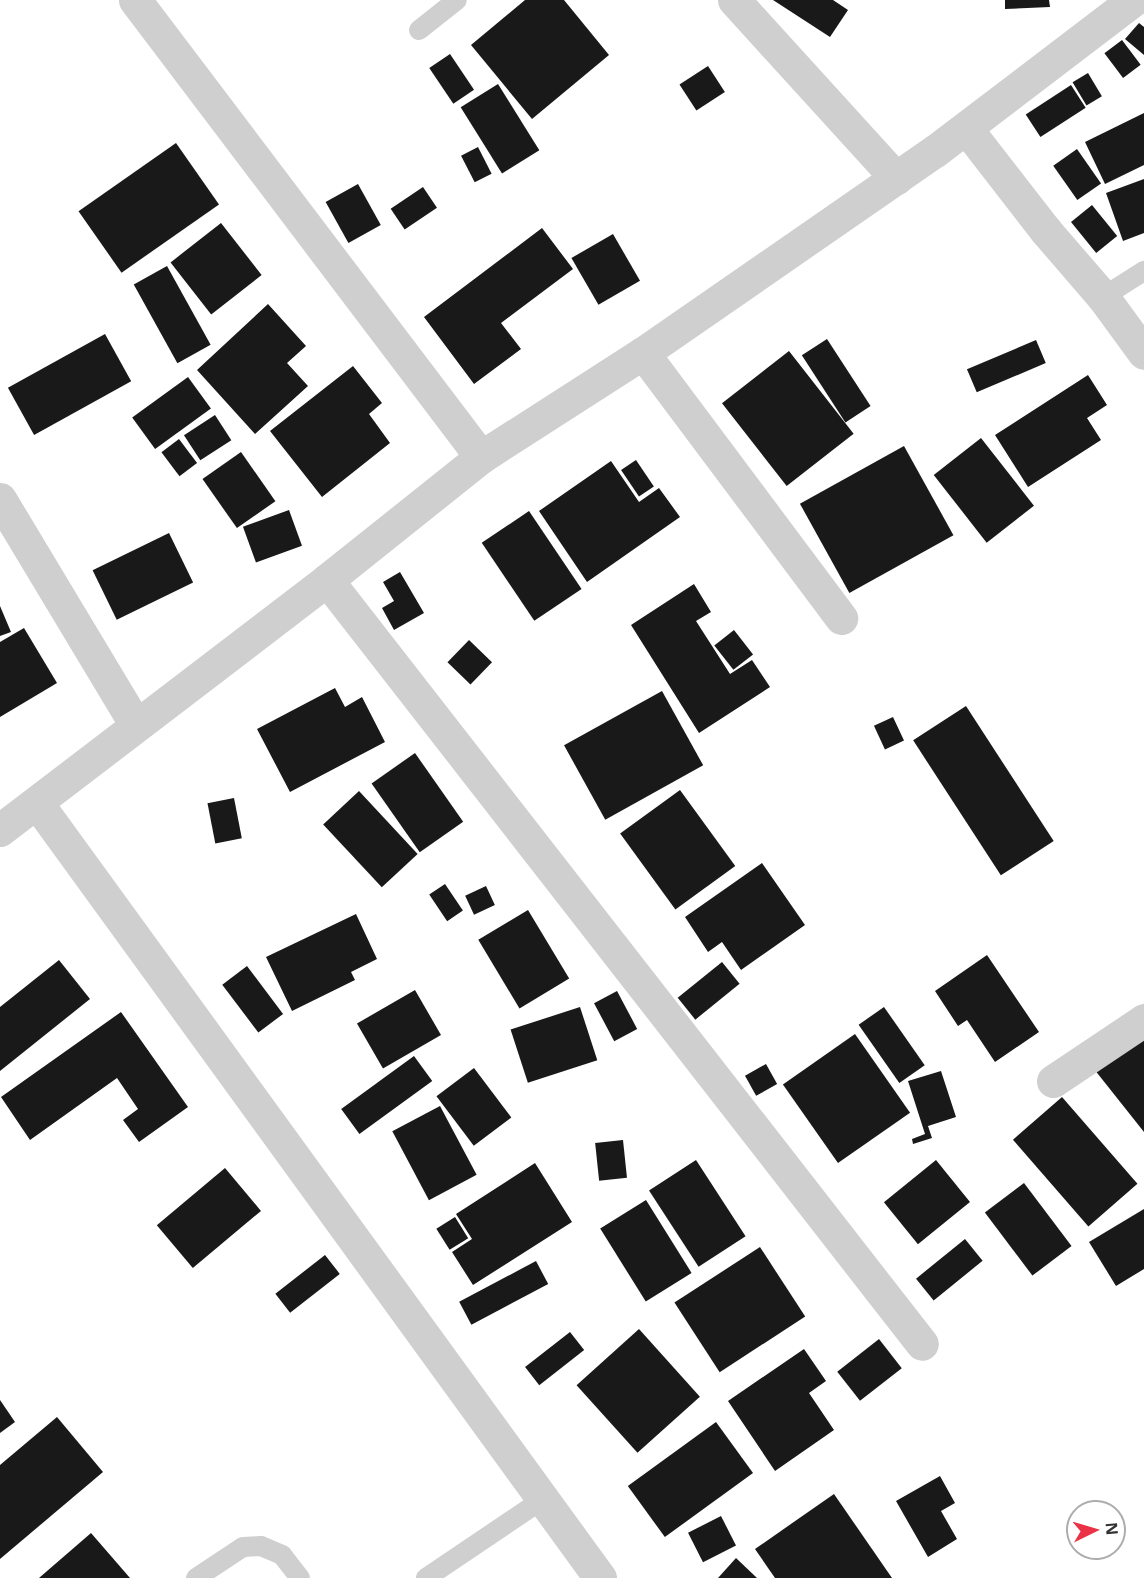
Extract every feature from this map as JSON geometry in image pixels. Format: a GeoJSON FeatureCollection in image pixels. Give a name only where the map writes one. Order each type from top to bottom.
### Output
{"type":"FeatureCollection","features":[{"type":"Feature","properties":{"kind":"street"},"geometry":{"type":"LineString","coordinates":[[135,0],[481,457]]}},
{"type":"Feature","properties":{"kind":"street"},"geometry":{"type":"LineString","coordinates":[[734,0],[896,178]]}},
{"type":"Feature","properties":{"kind":"street"},"geometry":{"type":"LineString","coordinates":[[0,830],[327,580],[481,457],[643,353],[896,178],[966,128],[1133,0]]}},
{"type":"Feature","properties":{"kind":"street"},"geometry":{"type":"LineString","coordinates":[[966,128],[1046,231],[1103,297],[1144,353]]}},
{"type":"Feature","properties":{"kind":"street"},"geometry":{"type":"LineString","coordinates":[[643,353],[841,618]]}},
{"type":"Feature","properties":{"kind":"street"},"geometry":{"type":"LineString","coordinates":[[0,500],[136,725]]}},
{"type":"Feature","properties":{"kind":"street"},"geometry":{"type":"LineString","coordinates":[[327,580],[922,1344]]}},
{"type":"Feature","properties":{"kind":"street"},"geometry":{"type":"LineString","coordinates":[[37,803],[600,1578]]}},
{"type":"Feature","properties":{"kind":"street"},"geometry":{"type":"LineString","coordinates":[[1053,1081],[1144,1020]]}},
{"type":"Feature","properties":{"kind":"lane"},"geometry":{"type":"LineString","coordinates":[[419,30],[457,0]]}},
{"type":"Feature","properties":{"kind":"lane"},"geometry":{"type":"LineString","coordinates":[[1103,297],[1144,271]]}},
{"type":"Feature","properties":{"kind":"lane"},"geometry":{"type":"LineString","coordinates":[[426,1578],[543,1499]]}},
{"type":"Feature","properties":{"kind":"lane"},"geometry":{"type":"LineString","coordinates":[[196,1578],[243,1547],[261,1546],[282,1555],[300,1578]]}},
{"type":"Feature","properties":{"kind":"building"},"geometry":{"type":"Polygon","coordinates":[[[525,0],[564,0],[609,55],[532,119],[471,45],[525,0]]]}},
{"type":"Feature","properties":{"kind":"building"},"geometry":{"type":"Polygon","coordinates":[[[773,0],[833,0],[848,10],[830,37],[773,0]]]}},
{"type":"Feature","properties":{"kind":"building"},"geometry":{"type":"Polygon","coordinates":[[[1005,0],[1049,0],[1050,7],[1005,9],[1005,0]]]}},
{"type":"Feature","properties":{"kind":"building"},"geometry":{"type":"Polygon","coordinates":[[[1139,23],[1144,27],[1144,55],[1125,39],[1139,23]]]}},
{"type":"Feature","properties":{"kind":"building"},"geometry":{"type":"Polygon","coordinates":[[[1122,40],[1141,65],[1123,78],[1104,53],[1122,40]]]}},
{"type":"Feature","properties":{"kind":"building"},"geometry":{"type":"Polygon","coordinates":[[[450,54],[474,90],[453,104],[429,68],[450,54]]]}},
{"type":"Feature","properties":{"kind":"building"},"geometry":{"type":"Polygon","coordinates":[[[708,66],[725,92],[696,111],[679,85],[708,66]]]}},
{"type":"Feature","properties":{"kind":"building"},"geometry":{"type":"Polygon","coordinates":[[[1088,73],[1102,96],[1086,105],[1073,82],[1088,73]]]}},
{"type":"Feature","properties":{"kind":"building"},"geometry":{"type":"Polygon","coordinates":[[[498,84],[539,150],[502,173],[461,107],[498,84]]]}},
{"type":"Feature","properties":{"kind":"building"},"geometry":{"type":"Polygon","coordinates":[[[1071,85],[1086,108],[1040,137],[1026,114],[1071,85]]]}},
{"type":"Feature","properties":{"kind":"building"},"geometry":{"type":"Polygon","coordinates":[[[1144,113],[1144,165],[1105,184],[1085,142],[1144,113]]]}},
{"type":"Feature","properties":{"kind":"building"},"geometry":{"type":"Polygon","coordinates":[[[176,143],[219,204],[122,273],[79,211],[176,143]]]}},
{"type":"Feature","properties":{"kind":"building"},"geometry":{"type":"Polygon","coordinates":[[[478,147],[492,174],[475,182],[461,156],[478,147]]]}},
{"type":"Feature","properties":{"kind":"building"},"geometry":{"type":"Polygon","coordinates":[[[1077,149],[1101,183],[1077,200],[1053,166],[1077,149]]]}},
{"type":"Feature","properties":{"kind":"building"},"geometry":{"type":"Polygon","coordinates":[[[1144,179],[1144,233],[1123,241],[1106,193],[1144,179]]]}},
{"type":"Feature","properties":{"kind":"building"},"geometry":{"type":"Polygon","coordinates":[[[358,184],[381,225],[348,243],[326,202],[358,184]]]}},
{"type":"Feature","properties":{"kind":"building"},"geometry":{"type":"Polygon","coordinates":[[[423,187],[437,208],[405,230],[391,209],[423,187]]]}},
{"type":"Feature","properties":{"kind":"building"},"geometry":{"type":"Polygon","coordinates":[[[1092,205],[1117,236],[1096,253],[1071,222],[1092,205]]]}},
{"type":"Feature","properties":{"kind":"building"},"geometry":{"type":"Polygon","coordinates":[[[221,223],[262,275],[211,314],[171,262],[221,223]]]}},
{"type":"Feature","properties":{"kind":"building"},"geometry":{"type":"Polygon","coordinates":[[[542,228],[573,269],[501,323],[521,349],[474,384],[424,317],[542,228]]]}},
{"type":"Feature","properties":{"kind":"building"},"geometry":{"type":"Polygon","coordinates":[[[613,234],[640,281],[598,305],[571,258],[613,234]]]}},
{"type":"Feature","properties":{"kind":"building"},"geometry":{"type":"Polygon","coordinates":[[[167,266],[211,345],[177,363],[134,284],[167,266]]]}},
{"type":"Feature","properties":{"kind":"building"},"geometry":{"type":"Polygon","coordinates":[[[268,304],[306,346],[287,363],[308,386],[255,434],[197,370],[268,304]]]}},
{"type":"Feature","properties":{"kind":"building"},"geometry":{"type":"Polygon","coordinates":[[[105,334],[131,381],[34,435],[8,388],[105,334]]]}},
{"type":"Feature","properties":{"kind":"building"},"geometry":{"type":"Polygon","coordinates":[[[827,339],[871,406],[845,422],[802,355],[827,339]]]}},
{"type":"Feature","properties":{"kind":"building"},"geometry":{"type":"Polygon","coordinates":[[[1036,340],[1046,363],[977,392],[967,369],[1036,340]]]}},
{"type":"Feature","properties":{"kind":"building"},"geometry":{"type":"Polygon","coordinates":[[[789,351],[854,434],[787,486],[722,403],[789,351]]]}},
{"type":"Feature","properties":{"kind":"building"},"geometry":{"type":"Polygon","coordinates":[[[353,366],[382,403],[369,414],[390,443],[322,497],[270,431],[353,366]]]}},
{"type":"Feature","properties":{"kind":"building"},"geometry":{"type":"Polygon","coordinates":[[[1088,375],[1107,405],[1087,418],[1101,440],[1028,487],[995,435],[1088,375]]]}},
{"type":"Feature","properties":{"kind":"building"},"geometry":{"type":"Polygon","coordinates":[[[188,377],[211,409],[155,449],[132,418],[188,377]]]}},
{"type":"Feature","properties":{"kind":"building"},"geometry":{"type":"Polygon","coordinates":[[[215,415],[231,440],[200,460],[184,435],[215,415]]]}},
{"type":"Feature","properties":{"kind":"building"},"geometry":{"type":"Polygon","coordinates":[[[981,438],[1034,506],[987,543],[934,475],[981,438]]]}},
{"type":"Feature","properties":{"kind":"building"},"geometry":{"type":"Polygon","coordinates":[[[179,439],[197,463],[179,476],[161,452],[179,439]]]}},
{"type":"Feature","properties":{"kind":"building"},"geometry":{"type":"Polygon","coordinates":[[[904,446],[953,535],[849,593],[800,504],[904,446]]]}},
{"type":"Feature","properties":{"kind":"building"},"geometry":{"type":"Polygon","coordinates":[[[241,452],[275,501],[237,528],[202,479],[241,452]]]}},
{"type":"Feature","properties":{"kind":"building"},"geometry":{"type":"Polygon","coordinates":[[[636,460],[654,487],[639,497],[621,470],[636,460]]]}},
{"type":"Feature","properties":{"kind":"building"},"geometry":{"type":"Polygon","coordinates":[[[611,461],[639,502],[659,488],[680,517],[587,582],[539,511],[611,461]]]}},
{"type":"Feature","properties":{"kind":"building"},"geometry":{"type":"Polygon","coordinates":[[[289,510],[302,546],[256,562],[243,527],[289,510]]]}},
{"type":"Feature","properties":{"kind":"building"},"geometry":{"type":"Polygon","coordinates":[[[529,511],[582,589],[534,621],[482,543],[529,511]]]}},
{"type":"Feature","properties":{"kind":"building"},"geometry":{"type":"Polygon","coordinates":[[[169,533],[193,582],[117,620],[93,570],[169,533]]]}},
{"type":"Feature","properties":{"kind":"building"},"geometry":{"type":"Polygon","coordinates":[[[400,572],[424,613],[394,630],[382,608],[394,601],[383,582],[400,572]]]}},
{"type":"Feature","properties":{"kind":"building"},"geometry":{"type":"Polygon","coordinates":[[[694,584],[711,612],[696,621],[730,674],[752,660],[770,687],[699,733],[631,625],[694,584]]]}},
{"type":"Feature","properties":{"kind":"building"},"geometry":{"type":"Polygon","coordinates":[[[0,606],[11,632],[0,636],[0,606]]]}},
{"type":"Feature","properties":{"kind":"building"},"geometry":{"type":"Polygon","coordinates":[[[24,628],[57,683],[0,717],[0,642],[24,628]]]}},
{"type":"Feature","properties":{"kind":"building"},"geometry":{"type":"Polygon","coordinates":[[[734,630],[753,654],[733,670],[714,645],[734,630]]]}},
{"type":"Feature","properties":{"kind":"building"},"geometry":{"type":"Polygon","coordinates":[[[469,640],[492,662],[470,685],[447,662],[469,640]]]}},
{"type":"Feature","properties":{"kind":"building"},"geometry":{"type":"Polygon","coordinates":[[[335,688],[345,707],[362,697],[385,742],[290,792],[257,729],[335,688]]]}},
{"type":"Feature","properties":{"kind":"building"},"geometry":{"type":"Polygon","coordinates":[[[662,691],[703,765],[605,820],[564,745],[662,691]]]}},
{"type":"Feature","properties":{"kind":"building"},"geometry":{"type":"Polygon","coordinates":[[[966,706],[1054,841],[1001,875],[913,740],[966,706]]]}},
{"type":"Feature","properties":{"kind":"building"},"geometry":{"type":"Polygon","coordinates":[[[893,717],[904,741],[885,749],[874,726],[893,717]]]}},
{"type":"Feature","properties":{"kind":"building"},"geometry":{"type":"Polygon","coordinates":[[[415,753],[463,822],[420,852],[372,783],[415,753]]]}},
{"type":"Feature","properties":{"kind":"building"},"geometry":{"type":"Polygon","coordinates":[[[680,790],[735,866],[675,910],[620,833],[680,790]]]}},
{"type":"Feature","properties":{"kind":"building"},"geometry":{"type":"Polygon","coordinates":[[[359,791],[418,854],[382,887],[323,824],[359,791]]]}},
{"type":"Feature","properties":{"kind":"building"},"geometry":{"type":"Polygon","coordinates":[[[234,798],[242,838],[215,843],[207,803],[234,798]]]}},
{"type":"Feature","properties":{"kind":"building"},"geometry":{"type":"Polygon","coordinates":[[[762,863],[805,925],[741,970],[722,942],[708,952],[685,917],[762,863]]]}},
{"type":"Feature","properties":{"kind":"building"},"geometry":{"type":"Polygon","coordinates":[[[445,884],[463,911],[447,921],[429,895],[445,884]]]}},
{"type":"Feature","properties":{"kind":"building"},"geometry":{"type":"Polygon","coordinates":[[[486,886],[495,905],[474,915],[465,896],[486,886]]]}},
{"type":"Feature","properties":{"kind":"building"},"geometry":{"type":"Polygon","coordinates":[[[528,910],[569,979],[519,1008],[478,940],[528,910]]]}},
{"type":"Feature","properties":{"kind":"building"},"geometry":{"type":"Polygon","coordinates":[[[356,914],[377,959],[351,972],[355,980],[292,1011],[266,957],[356,914]]]}},
{"type":"Feature","properties":{"kind":"building"},"geometry":{"type":"Polygon","coordinates":[[[987,955],[1039,1032],[995,1062],[967,1020],[958,1026],[935,991],[987,955]]]}},
{"type":"Feature","properties":{"kind":"building"},"geometry":{"type":"Polygon","coordinates":[[[59,960],[90,999],[0,1071],[0,1007],[59,960]]]}},
{"type":"Feature","properties":{"kind":"building"},"geometry":{"type":"Polygon","coordinates":[[[722,962],[740,984],[695,1020],[678,998],[722,962]]]}},
{"type":"Feature","properties":{"kind":"building"},"geometry":{"type":"Polygon","coordinates":[[[247,966],[283,1014],[258,1033],[222,985],[247,966]]]}},
{"type":"Feature","properties":{"kind":"building"},"geometry":{"type":"Polygon","coordinates":[[[415,990],[441,1035],[383,1069],[357,1024],[415,990]]]}},
{"type":"Feature","properties":{"kind":"building"},"geometry":{"type":"Polygon","coordinates":[[[617,991],[637,1029],[614,1041],[594,1003],[617,991]]]}},
{"type":"Feature","properties":{"kind":"building"},"geometry":{"type":"Polygon","coordinates":[[[580,1007],[597,1060],[528,1083],[511,1030],[580,1007]]]}},
{"type":"Feature","properties":{"kind":"building"},"geometry":{"type":"Polygon","coordinates":[[[884,1007],[925,1065],[899,1083],[859,1025],[884,1007]]]}},
{"type":"Feature","properties":{"kind":"building"},"geometry":{"type":"Polygon","coordinates":[[[121,1012],[188,1107],[139,1142],[123,1120],[138,1109],[117,1078],[30,1140],[1,1097],[121,1012]]]}},
{"type":"Feature","properties":{"kind":"building"},"geometry":{"type":"Polygon","coordinates":[[[1144,1029],[1144,1132],[1094,1069],[1144,1029]]]}},
{"type":"Feature","properties":{"kind":"building"},"geometry":{"type":"Polygon","coordinates":[[[855,1034],[910,1113],[838,1163],[783,1084],[855,1034]]]}},
{"type":"Feature","properties":{"kind":"building"},"geometry":{"type":"Polygon","coordinates":[[[414,1056],[432,1081],[359,1134],[341,1109],[414,1056]]]}},
{"type":"Feature","properties":{"kind":"building"},"geometry":{"type":"Polygon","coordinates":[[[766,1064],[777,1084],[756,1096],[745,1076],[766,1064]]]}},
{"type":"Feature","properties":{"kind":"building"},"geometry":{"type":"Polygon","coordinates":[[[474,1068],[511,1118],[474,1146],[436,1096],[474,1068]]]}},
{"type":"Feature","properties":{"kind":"building"},"geometry":{"type":"Polygon","coordinates":[[[941,1071],[956,1117],[928,1126],[932,1138],[913,1144],[912,1139],[925,1134],[908,1081],[941,1071]]]}},
{"type":"Feature","properties":{"kind":"building"},"geometry":{"type":"Polygon","coordinates":[[[1062,1097],[1137,1184],[1088,1226],[1013,1140],[1062,1097]]]}},
{"type":"Feature","properties":{"kind":"building"},"geometry":{"type":"Polygon","coordinates":[[[440,1106],[477,1175],[429,1200],[392,1131],[440,1106]]]}},
{"type":"Feature","properties":{"kind":"building"},"geometry":{"type":"Polygon","coordinates":[[[623,1140],[627,1178],[599,1181],[595,1143],[623,1140]]]}},
{"type":"Feature","properties":{"kind":"building"},"geometry":{"type":"Polygon","coordinates":[[[696,1160],[746,1236],[699,1267],[649,1190],[696,1160]]]}},
{"type":"Feature","properties":{"kind":"building"},"geometry":{"type":"Polygon","coordinates":[[[936,1160],[970,1202],[918,1244],[884,1202],[936,1160]]]}},
{"type":"Feature","properties":{"kind":"building"},"geometry":{"type":"Polygon","coordinates":[[[535,1163],[572,1222],[473,1285],[452,1252],[472,1239],[456,1214],[535,1163]]]}},
{"type":"Feature","properties":{"kind":"building"},"geometry":{"type":"Polygon","coordinates":[[[225,1168],[261,1211],[193,1268],[157,1225],[225,1168]]]}},
{"type":"Feature","properties":{"kind":"building"},"geometry":{"type":"Polygon","coordinates":[[[1024,1183],[1072,1246],[1032,1276],[985,1212],[1024,1183]]]}},
{"type":"Feature","properties":{"kind":"building"},"geometry":{"type":"Polygon","coordinates":[[[646,1200],[692,1273],[646,1302],[600,1229],[646,1200]]]}},
{"type":"Feature","properties":{"kind":"building"},"geometry":{"type":"Polygon","coordinates":[[[1144,1209],[1144,1269],[1116,1286],[1089,1242],[1144,1209]]]}},
{"type":"Feature","properties":{"kind":"building"},"geometry":{"type":"Polygon","coordinates":[[[455,1217],[468,1238],[450,1250],[436,1229],[455,1217]]]}},
{"type":"Feature","properties":{"kind":"building"},"geometry":{"type":"Polygon","coordinates":[[[965,1239],[983,1261],[934,1300],[916,1279],[965,1239]]]}},
{"type":"Feature","properties":{"kind":"building"},"geometry":{"type":"Polygon","coordinates":[[[760,1247],[805,1317],[720,1372],[674,1303],[760,1247]]]}},
{"type":"Feature","properties":{"kind":"building"},"geometry":{"type":"Polygon","coordinates":[[[325,1255],[340,1274],[290,1313],[275,1294],[325,1255]]]}},
{"type":"Feature","properties":{"kind":"building"},"geometry":{"type":"Polygon","coordinates":[[[536,1261],[548,1284],[471,1325],[459,1302],[536,1261]]]}},
{"type":"Feature","properties":{"kind":"building"},"geometry":{"type":"Polygon","coordinates":[[[639,1329],[700,1397],[637,1453],[577,1385],[639,1329]]]}},
{"type":"Feature","properties":{"kind":"building"},"geometry":{"type":"Polygon","coordinates":[[[570,1332],[584,1350],[539,1385],[525,1367],[570,1332]]]}},
{"type":"Feature","properties":{"kind":"building"},"geometry":{"type":"Polygon","coordinates":[[[879,1339],[902,1368],[860,1401],[837,1372],[879,1339]]]}},
{"type":"Feature","properties":{"kind":"building"},"geometry":{"type":"Polygon","coordinates":[[[804,1349],[826,1381],[809,1393],[834,1430],[775,1471],[728,1401],[804,1349]]]}},
{"type":"Feature","properties":{"kind":"building"},"geometry":{"type":"Polygon","coordinates":[[[0,1400],[15,1422],[0,1433],[0,1400]]]}},
{"type":"Feature","properties":{"kind":"building"},"geometry":{"type":"Polygon","coordinates":[[[57,1417],[103,1472],[0,1559],[0,1465],[57,1417]]]}},
{"type":"Feature","properties":{"kind":"building"},"geometry":{"type":"Polygon","coordinates":[[[716,1422],[753,1473],[665,1537],[628,1486],[716,1422]]]}},
{"type":"Feature","properties":{"kind":"building"},"geometry":{"type":"Polygon","coordinates":[[[940,1476],[955,1503],[941,1511],[957,1539],[928,1557],[896,1501],[940,1476]]]}},
{"type":"Feature","properties":{"kind":"building"},"geometry":{"type":"Polygon","coordinates":[[[834,1494],[892,1578],[775,1578],[755,1549],[834,1494]]]}},
{"type":"Feature","properties":{"kind":"building"},"geometry":{"type":"Polygon","coordinates":[[[721,1516],[736,1545],[703,1562],[688,1533],[721,1516]]]}},
{"type":"Feature","properties":{"kind":"building"},"geometry":{"type":"Polygon","coordinates":[[[91,1533],[130,1578],[39,1578],[91,1533]]]}},
{"type":"Feature","properties":{"kind":"building"},"geometry":{"type":"Polygon","coordinates":[[[736,1558],[757,1578],[718,1578],[736,1558]]]}}]}
